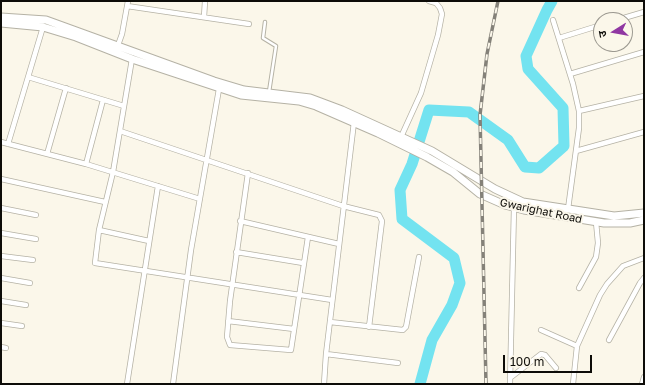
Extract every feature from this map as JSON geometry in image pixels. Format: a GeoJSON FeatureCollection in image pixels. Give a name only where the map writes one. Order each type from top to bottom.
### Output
{"type":"FeatureCollection","features":[{"type":"Feature","properties":{"kind":"street"},"geometry":{"type":"LineString","coordinates":[[204,17],[205,1]]}},
{"type":"Feature","properties":{"kind":"street"},"geometry":{"type":"LineString","coordinates":[[404,140],[433,56],[442,14],[436,2],[429,1]]}},
{"type":"Feature","properties":{"kind":"street"},"geometry":{"type":"LineString","coordinates":[[117,50],[128,3],[249,24]]}},
{"type":"Feature","properties":{"kind":"street"},"geometry":{"type":"LineString","coordinates":[[633,15],[644,12]]}},
{"type":"Feature","properties":{"kind":"street"},"geometry":{"type":"LineString","coordinates":[[1,17],[46,20],[117,50],[132,59],[219,89],[255,98],[298,101],[316,106],[354,122],[404,140]]}},
{"type":"Feature","properties":{"kind":"street"},"geometry":{"type":"LineString","coordinates":[[553,20],[570,74],[579,111],[576,151],[568,209]]}},
{"type":"Feature","properties":{"kind":"street"},"geometry":{"type":"LineString","coordinates":[[1,23],[43,27],[244,90],[310,98],[342,110],[404,140],[508,196],[523,202],[614,216],[644,213]]}},
{"type":"Feature","properties":{"kind":"street"},"geometry":{"type":"LineString","coordinates":[[8,144],[43,27]]}},
{"type":"Feature","properties":{"kind":"street"},"geometry":{"type":"LineString","coordinates":[[559,38],[593,27]]}},
{"type":"Feature","properties":{"kind":"street"},"geometry":{"type":"LineString","coordinates":[[570,74],[644,52]]}},
{"type":"Feature","properties":{"kind":"street"},"geometry":{"type":"LineString","coordinates":[[132,59],[113,172],[99,230],[95,263],[188,279],[332,300]]}},
{"type":"Feature","properties":{"kind":"street"},"geometry":{"type":"LineString","coordinates":[[28,77],[124,106]]}},
{"type":"Feature","properties":{"kind":"street"},"geometry":{"type":"LineString","coordinates":[[47,154],[66,88]]}},
{"type":"Feature","properties":{"kind":"street"},"geometry":{"type":"LineString","coordinates":[[173,384],[200,199],[219,89]]}},
{"type":"Feature","properties":{"kind":"street"},"geometry":{"type":"LineString","coordinates":[[579,111],[644,96]]}},
{"type":"Feature","properties":{"kind":"street"},"geometry":{"type":"LineString","coordinates":[[86,164],[103,100]]}},
{"type":"Feature","properties":{"kind":"street"},"geometry":{"type":"LineString","coordinates":[[324,384],[332,300],[354,122]]}},
{"type":"Feature","properties":{"kind":"street"},"geometry":{"type":"LineString","coordinates":[[120,131],[343,206],[382,217],[369,327]]}},
{"type":"Feature","properties":{"kind":"street"},"geometry":{"type":"LineString","coordinates":[[576,151],[644,132]]}},
{"type":"Feature","properties":{"kind":"street"},"geometry":{"type":"LineString","coordinates":[[1,142],[86,164],[200,199]]}},
{"type":"Feature","properties":{"kind":"street","name":"Gwarighat Road"},"geometry":{"type":"LineString","coordinates":[[430,154],[484,196],[514,207],[596,222],[616,223],[644,220]]}},
{"type":"Feature","properties":{"kind":"street"},"geometry":{"type":"LineString","coordinates":[[248,173],[240,221],[228,321],[228,342],[230,346],[291,350],[308,237]]}},
{"type":"Feature","properties":{"kind":"street"},"geometry":{"type":"LineString","coordinates":[[1,178],[105,202]]}},
{"type":"Feature","properties":{"kind":"street"},"geometry":{"type":"LineString","coordinates":[[127,384],[158,186]]}},
{"type":"Feature","properties":{"kind":"street"},"geometry":{"type":"LineString","coordinates":[[510,384],[514,207]]}},
{"type":"Feature","properties":{"kind":"street"},"geometry":{"type":"LineString","coordinates":[[1,208],[36,215]]}},
{"type":"Feature","properties":{"kind":"street"},"geometry":{"type":"LineString","coordinates":[[240,221],[339,244]]}},
{"type":"Feature","properties":{"kind":"street"},"geometry":{"type":"LineString","coordinates":[[579,288],[596,257],[598,243],[596,222]]}},
{"type":"Feature","properties":{"kind":"street"},"geometry":{"type":"LineString","coordinates":[[99,230],[149,241]]}},
{"type":"Feature","properties":{"kind":"street"},"geometry":{"type":"LineString","coordinates":[[1,232],[36,239]]}},
{"type":"Feature","properties":{"kind":"street"},"geometry":{"type":"LineString","coordinates":[[236,252],[303,263]]}},
{"type":"Feature","properties":{"kind":"street"},"geometry":{"type":"LineString","coordinates":[[1,256],[33,260]]}},
{"type":"Feature","properties":{"kind":"street"},"geometry":{"type":"LineString","coordinates":[[330,322],[403,330],[406,327],[419,257]]}},
{"type":"Feature","properties":{"kind":"street"},"geometry":{"type":"LineString","coordinates":[[573,384],[577,346],[590,314],[607,284],[623,266],[644,258]]}},
{"type":"Feature","properties":{"kind":"street"},"geometry":{"type":"LineString","coordinates":[[1,278],[30,283]]}},
{"type":"Feature","properties":{"kind":"street"},"geometry":{"type":"LineString","coordinates":[[609,340],[644,278]]}},
{"type":"Feature","properties":{"kind":"street"},"geometry":{"type":"LineString","coordinates":[[1,301],[26,305]]}},
{"type":"Feature","properties":{"kind":"street"},"geometry":{"type":"LineString","coordinates":[[228,321],[294,329]]}},
{"type":"Feature","properties":{"kind":"street"},"geometry":{"type":"LineString","coordinates":[[1,324],[22,326]]}},
{"type":"Feature","properties":{"kind":"street"},"geometry":{"type":"LineString","coordinates":[[541,330],[577,346]]}},
{"type":"Feature","properties":{"kind":"street"},"geometry":{"type":"LineString","coordinates":[[326,354],[398,363]]}},
{"type":"Feature","properties":{"kind":"street"},"geometry":{"type":"LineString","coordinates":[[510,378],[541,354],[545,355],[556,368]]}},
{"type":"Feature","properties":{"kind":"street"},"geometry":{"type":"LineString","coordinates":[[642,384],[644,377]]}},
{"type":"Feature","properties":{"kind":"lane"},"geometry":{"type":"LineString","coordinates":[[264,22],[263,38],[276,46],[269,93]]}},
{"type":"Feature","properties":{"kind":"waterway"},"geometry":{"type":"LineString","coordinates":[[420,384],[432,340],[452,305],[460,283],[454,258],[402,219],[400,190],[412,164],[429,110],[469,112],[508,140],[525,167],[539,168],[564,146],[563,108],[528,69],[526,56],[552,1]]}},
{"type":"Feature","properties":{"kind":"railway"},"geometry":{"type":"LineString","coordinates":[[486,384],[480,115],[487,54],[498,1]]}}]}
